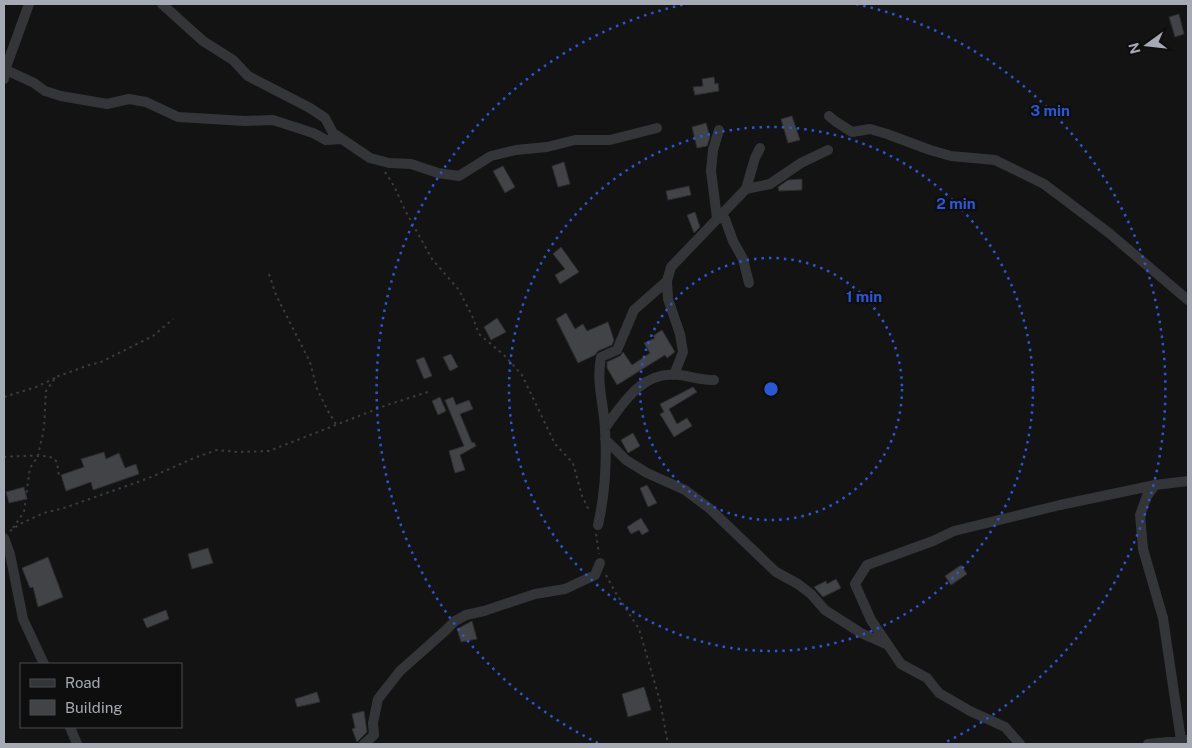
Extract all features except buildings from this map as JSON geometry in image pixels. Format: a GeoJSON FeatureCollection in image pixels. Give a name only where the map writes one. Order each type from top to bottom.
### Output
{"type":"FeatureCollection","features":[{"type":"Feature","properties":{"kind":"street"},"geometry":{"type":"LineString","coordinates":[[29,4],[4,73],[34,83],[46,92],[107,104],[129,99],[146,102],[178,117],[245,121],[273,120],[313,133],[326,140],[342,139]]}},
{"type":"Feature","properties":{"kind":"street"},"geometry":{"type":"LineString","coordinates":[[162,4],[203,41],[233,60],[248,76],[318,113],[325,118],[333,133],[370,158],[411,164],[438,173],[459,176],[492,156],[516,150],[547,147],[575,140],[610,140],[657,128]]}},
{"type":"Feature","properties":{"kind":"street"},"geometry":{"type":"LineString","coordinates":[[830,116],[835,122],[852,132],[870,129],[951,156],[995,160],[1044,184],[1109,233],[1188,300]]}},
{"type":"Feature","properties":{"kind":"street"},"geometry":{"type":"LineString","coordinates":[[717,218],[711,171],[713,150],[719,130]]}},
{"type":"Feature","properties":{"kind":"street"},"geometry":{"type":"LineString","coordinates":[[674,375],[683,352],[680,334],[668,299],[667,281],[671,267],[746,189],[760,148]]}},
{"type":"Feature","properties":{"kind":"street"},"geometry":{"type":"LineString","coordinates":[[746,189],[770,184],[801,163],[828,150]]}},
{"type":"Feature","properties":{"kind":"street"},"geometry":{"type":"LineString","coordinates":[[717,218],[725,219],[733,241],[743,259],[749,283]]}},
{"type":"Feature","properties":{"kind":"street"},"geometry":{"type":"LineString","coordinates":[[598,526],[604,498],[605,428],[599,391],[601,357],[617,350],[634,310],[667,281]]}},
{"type":"Feature","properties":{"kind":"street"},"geometry":{"type":"LineString","coordinates":[[605,428],[635,389],[651,378],[674,375],[702,381],[714,380]]}},
{"type":"Feature","properties":{"kind":"street"},"geometry":{"type":"LineString","coordinates":[[605,439],[626,460],[647,473],[685,490],[710,508],[776,572],[798,584],[811,594],[825,610],[861,633],[888,645]]}},
{"type":"Feature","properties":{"kind":"street"},"geometry":{"type":"LineString","coordinates":[[1020,744],[1005,727],[939,694],[927,678],[901,664],[871,620],[855,584],[867,565],[969,527],[1156,485],[1188,481]]}},
{"type":"Feature","properties":{"kind":"street"},"geometry":{"type":"LineString","coordinates":[[1148,744],[1185,740],[1163,618],[1143,548],[1140,515],[1146,496],[1156,485]]}},
{"type":"Feature","properties":{"kind":"street"},"geometry":{"type":"LineString","coordinates":[[4,536],[10,554],[23,619],[44,663]]}},
{"type":"Feature","properties":{"kind":"street"},"geometry":{"type":"LineString","coordinates":[[364,744],[374,735],[373,723],[378,699],[400,671],[455,620],[536,594],[565,589],[595,575],[600,563]]}},
{"type":"Feature","properties":{"kind":"street"},"geometry":{"type":"LineString","coordinates":[[70,728],[77,744]]}},
{"type":"Feature","properties":{"kind":"path"},"geometry":{"type":"LineString","coordinates":[[382,161],[383,169],[394,186],[432,259],[458,290],[479,334],[504,355],[522,375],[555,444],[573,463],[582,496],[598,526],[596,532],[600,563],[614,590],[639,629],[660,702],[668,744]]}},
{"type":"Feature","properties":{"kind":"path"},"geometry":{"type":"LineString","coordinates":[[268,274],[310,362],[317,389],[337,426]]}},
{"type":"Feature","properties":{"kind":"path"},"geometry":{"type":"LineString","coordinates":[[4,397],[101,362],[153,336],[174,319]]}},
{"type":"Feature","properties":{"kind":"path"},"geometry":{"type":"LineString","coordinates":[[12,530],[24,512],[30,468],[38,456],[44,428],[46,390],[56,377]]}},
{"type":"Feature","properties":{"kind":"path"},"geometry":{"type":"LineString","coordinates":[[4,536],[20,524],[44,513],[149,478],[217,450],[238,452],[269,451],[387,405],[428,392]]}},
{"type":"Feature","properties":{"kind":"path"},"geometry":{"type":"LineString","coordinates":[[4,458],[50,457],[57,462],[59,477]]}}]}
